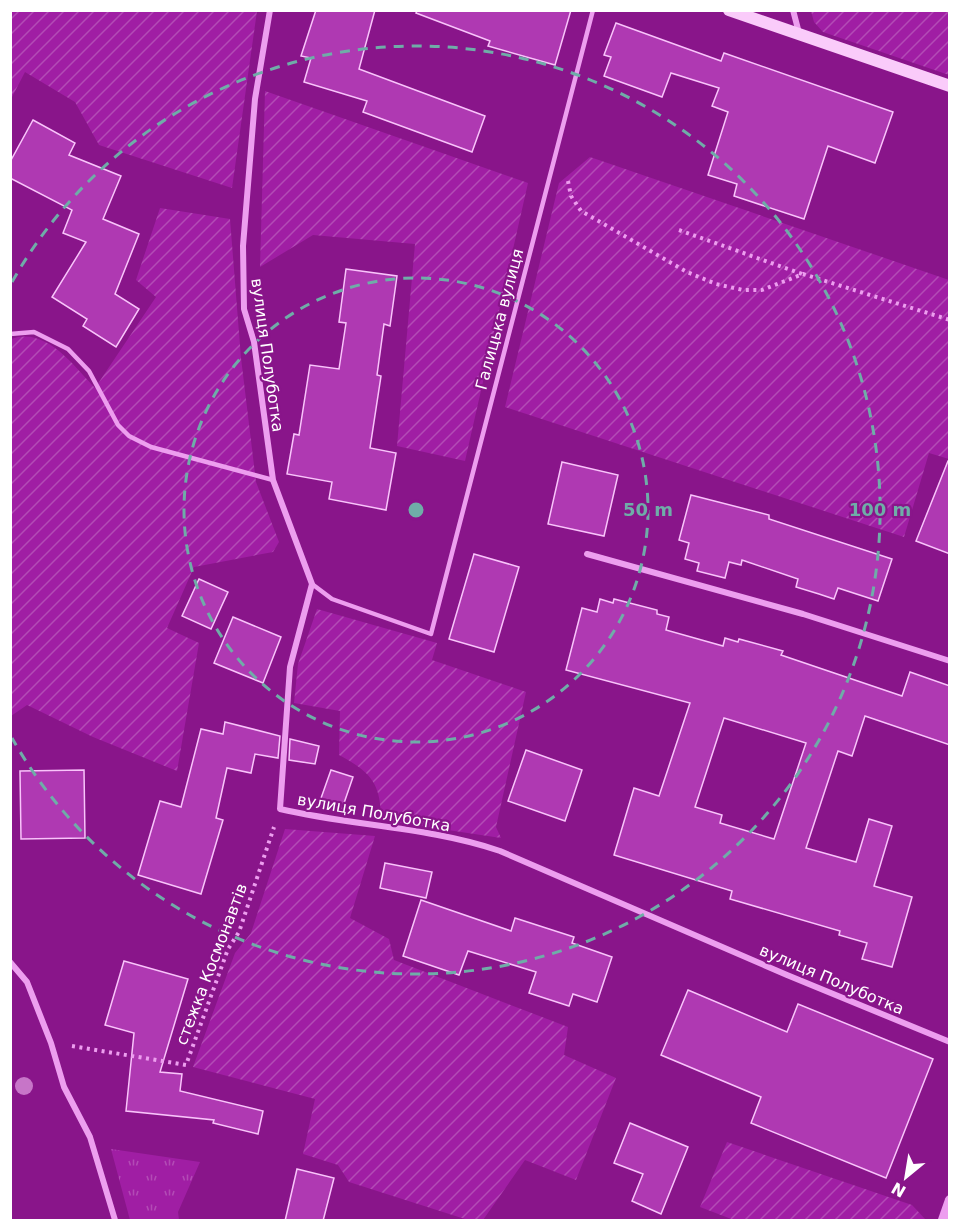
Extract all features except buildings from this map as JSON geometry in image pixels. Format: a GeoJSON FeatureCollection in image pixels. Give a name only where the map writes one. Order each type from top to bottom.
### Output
{"type":"FeatureCollection","features":[{"type":"Feature","properties":{"kind":"main road"},"geometry":{"type":"LineString","coordinates":[[729,10],[950,86]]}},
{"type":"Feature","properties":{"kind":"street","name":"вулиця Полуботка"},"geometry":{"type":"LineString","coordinates":[[270,10],[255,99],[242,269],[244,309],[254,342],[273,480],[312,584],[290,668],[280,809],[319,818],[475,842],[817,988],[950,1042]]}},
{"type":"Feature","properties":{"kind":"street"},"geometry":{"type":"LineString","coordinates":[[793,10],[799,34]]}},
{"type":"Feature","properties":{"kind":"street"},"geometry":{"type":"LineString","coordinates":[[587,554],[803,614],[950,661]]}},
{"type":"Feature","properties":{"kind":"street"},"geometry":{"type":"LineString","coordinates":[[10,962],[27,982],[51,1043],[64,1087],[90,1137],[115,1221]]}},
{"type":"Feature","properties":{"kind":"street"},"geometry":{"type":"LineString","coordinates":[[943,1221],[950,1200]]}},
{"type":"Feature","properties":{"kind":"lane","name":"Галицька вулиця"},"geometry":{"type":"LineString","coordinates":[[312,584],[332,599],[431,634],[593,10]]}},
{"type":"Feature","properties":{"kind":"lane"},"geometry":{"type":"LineString","coordinates":[[10,334],[34,332],[68,349],[89,371],[118,424],[129,436],[151,447],[273,480]]}},
{"type":"Feature","properties":{"kind":"path"},"geometry":{"type":"LineString","coordinates":[[560,138],[571,196],[581,211],[609,229],[687,272],[716,284],[743,290],[762,290],[803,274]]}},
{"type":"Feature","properties":{"kind":"path"},"geometry":{"type":"LineString","coordinates":[[679,230],[803,274],[950,320]]}},
{"type":"Feature","properties":{"kind":"path","name":"стежка Космонавтів"},"geometry":{"type":"LineString","coordinates":[[51,1043],[186,1065],[228,949],[239,932],[280,809]]}},
{"type":"Feature","properties":{"kind":"green space"},"geometry":{"type":"Polygon","coordinates":[[[11,10],[257,11],[232,188],[99,145],[75,102],[25,72],[11,99],[11,10]]]}},
{"type":"Feature","properties":{"kind":"green space"},"geometry":{"type":"Polygon","coordinates":[[[811,11],[949,11],[949,75],[823,32],[814,22],[811,11]]]}},
{"type":"Feature","properties":{"kind":"green space"},"geometry":{"type":"Polygon","coordinates":[[[265,91],[528,183],[465,461],[397,446],[415,244],[313,235],[260,267],[265,91]]]}},
{"type":"Feature","properties":{"kind":"green space"},"geometry":{"type":"Polygon","coordinates":[[[590,157],[949,280],[949,459],[929,453],[904,537],[505,407],[559,183],[590,157]]]}},
{"type":"Feature","properties":{"kind":"green space"},"geometry":{"type":"Polygon","coordinates":[[[160,208],[230,219],[241,358],[256,482],[279,542],[273,552],[194,567],[167,628],[199,643],[177,771],[93,737],[27,705],[11,716],[11,339],[24,336],[47,343],[68,359],[95,388],[156,297],[136,280],[160,208]]]}},
{"type":"Feature","properties":{"kind":"green space"},"geometry":{"type":"Polygon","coordinates":[[[317,609],[437,643],[432,660],[526,692],[496,827],[501,838],[381,820],[379,796],[372,780],[359,767],[339,755],[340,711],[294,703],[298,664],[317,609]]]}},
{"type":"Feature","properties":{"kind":"green space"},"geometry":{"type":"Polygon","coordinates":[[[285,829],[375,836],[350,918],[389,939],[394,960],[568,1027],[564,1055],[616,1078],[576,1180],[525,1160],[483,1220],[468,1220],[349,1182],[338,1165],[303,1154],[315,1099],[193,1067],[235,953],[251,933],[285,829]]]}},
{"type":"Feature","properties":{"kind":"green space"},"geometry":{"type":"Polygon","coordinates":[[[727,1142],[912,1205],[926,1220],[734,1220],[700,1207],[727,1142]]]}},
{"type":"Feature","properties":{"kind":"green space"},"geometry":{"type":"Polygon","coordinates":[[[111,1149],[200,1162],[178,1212],[179,1220],[130,1220],[111,1149]]]}}]}
